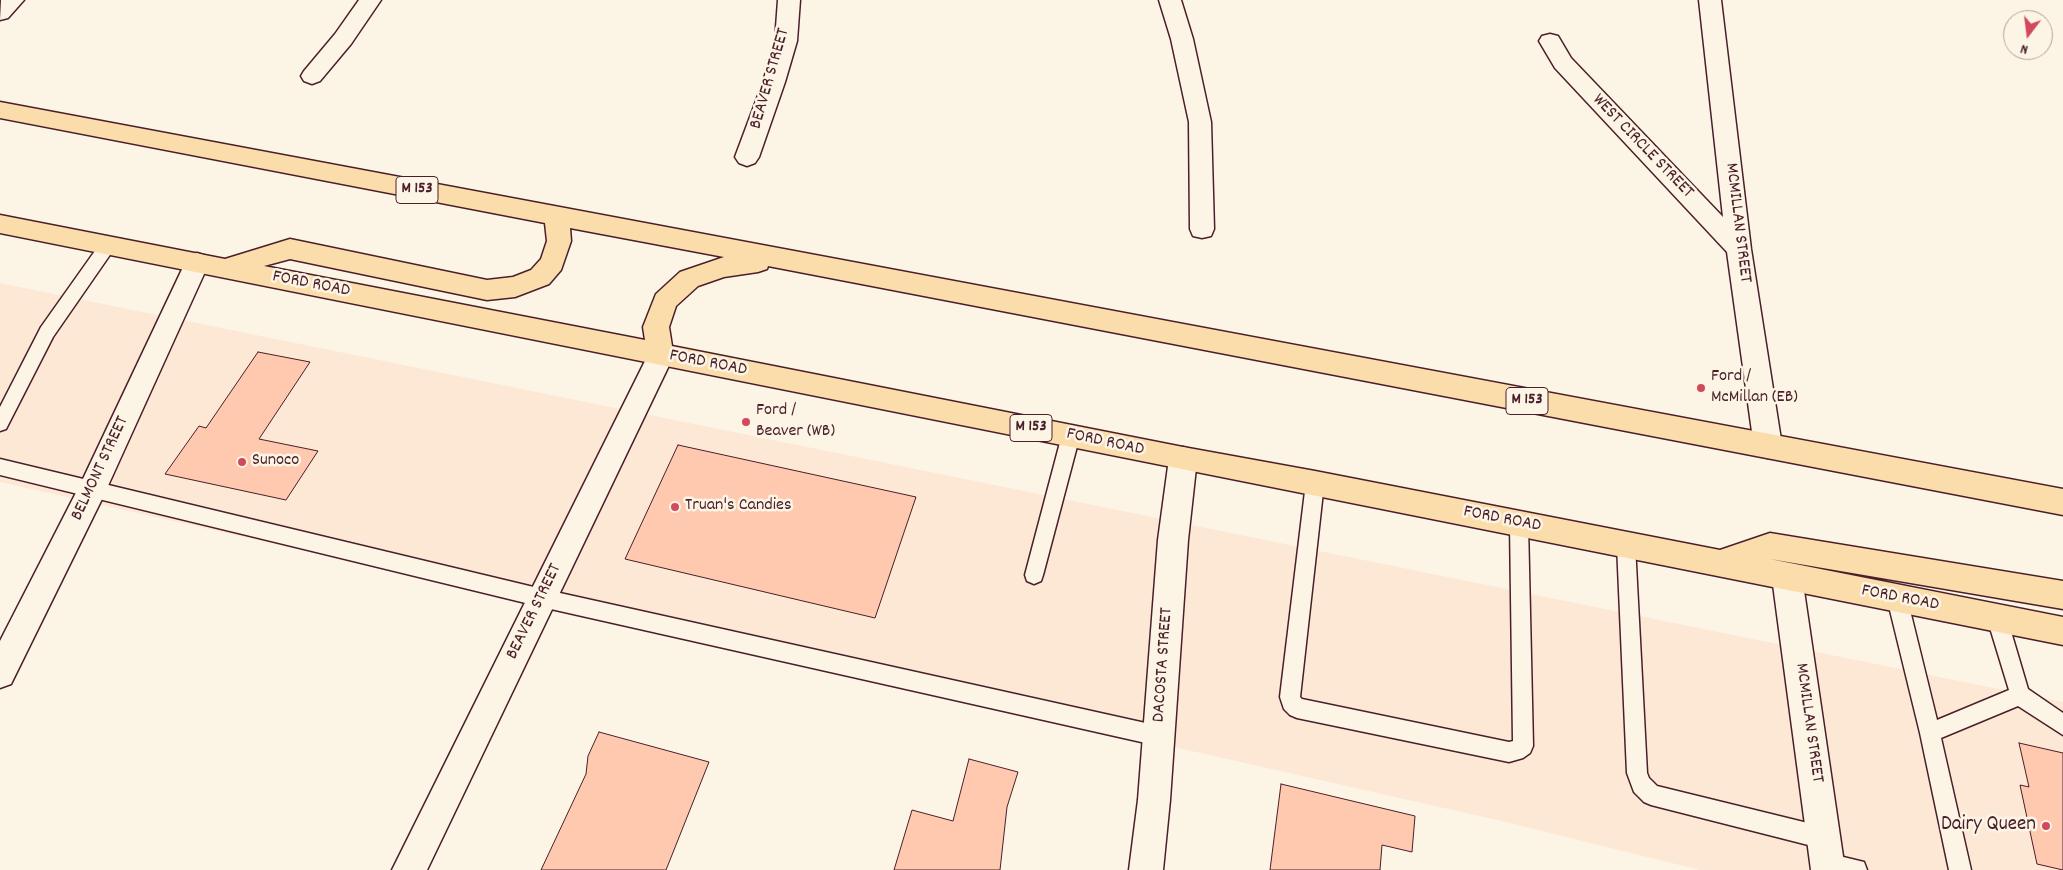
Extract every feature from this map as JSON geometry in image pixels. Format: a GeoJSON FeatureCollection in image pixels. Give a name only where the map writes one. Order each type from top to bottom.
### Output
{"type":"FeatureCollection","features":[{"type":"Feature","properties":{"kind":"main road","name":"M 153"},"geometry":{"type":"LineString","coordinates":[[0,110],[2063,502]]}},
{"type":"Feature","properties":{"kind":"main road"},"geometry":{"type":"LineString","coordinates":[[226,268],[290,249],[487,290],[515,288],[540,277],[552,263],[558,240],[557,216]]}},
{"type":"Feature","properties":{"kind":"main road","name":"FORD ROAD"},"geometry":{"type":"LineString","coordinates":[[0,224],[1071,435],[1183,459],[2063,631]]}},
{"type":"Feature","properties":{"kind":"main road"},"geometry":{"type":"LineString","coordinates":[[661,355],[656,327],[665,301],[689,279],[723,267],[761,261],[834,269]]}},
{"type":"Feature","properties":{"kind":"main road"},"geometry":{"type":"LineString","coordinates":[[1720,564],[1770,546],[1839,559],[2063,594]]}},
{"type":"Feature","properties":{"kind":"street"},"geometry":{"type":"LineString","coordinates":[[0,13],[14,0]]}},
{"type":"Feature","properties":{"kind":"street"},"geometry":{"type":"LineString","coordinates":[[312,76],[343,39],[370,0]]}},
{"type":"Feature","properties":{"kind":"street","name":"BEAVER STREET"},"geometry":{"type":"LineString","coordinates":[[747,157],[774,82],[786,40],[789,0]]}},
{"type":"Feature","properties":{"kind":"street"},"geometry":{"type":"LineString","coordinates":[[1170,0],[1182,39],[1200,122],[1202,229]]}},
{"type":"Feature","properties":{"kind":"street","name":"MCMILLAN STREET"},"geometry":{"type":"LineString","coordinates":[[1710,0],[1740,249],[1768,446]]}},
{"type":"Feature","properties":{"kind":"street","name":"WEST CIRCLE STREET"},"geometry":{"type":"LineString","coordinates":[[1550,41],[1563,63],[1740,249]]}},
{"type":"Feature","properties":{"kind":"street","name":"BELMONT STREET"},"geometry":{"type":"LineString","coordinates":[[0,673],[92,490],[197,263]]}},
{"type":"Feature","properties":{"kind":"street","name":"BEAVER STREET"},"geometry":{"type":"LineString","coordinates":[[409,870],[661,355]]}},
{"type":"Feature","properties":{"kind":"street","name":"DACOSTA STREET"},"geometry":{"type":"LineString","coordinates":[[1146,870],[1160,736],[1173,540],[1183,459]]}},
{"type":"Feature","properties":{"kind":"street","name":"MCMILLAN STREET"},"geometry":{"type":"LineString","coordinates":[[1787,576],[1834,860]]}},
{"type":"Feature","properties":{"kind":"lane"},"geometry":{"type":"LineString","coordinates":[[0,424],[47,332],[108,246]]}},
{"type":"Feature","properties":{"kind":"lane"},"geometry":{"type":"LineString","coordinates":[[1034,575],[1071,435]]}},
{"type":"Feature","properties":{"kind":"lane"},"geometry":{"type":"LineString","coordinates":[[0,467],[542,598],[1160,736]]}},
{"type":"Feature","properties":{"kind":"lane"},"geometry":{"type":"LineString","coordinates":[[1315,484],[1290,696],[1292,702],[1297,708],[1509,752],[1516,751],[1523,746],[1519,524]]}},
{"type":"Feature","properties":{"kind":"lane"},"geometry":{"type":"LineString","coordinates":[[1626,545],[1637,773],[1641,785],[1651,795],[1834,860]]}},
{"type":"Feature","properties":{"kind":"lane"},"geometry":{"type":"LineString","coordinates":[[1897,598],[1930,733],[1960,870]]}},
{"type":"Feature","properties":{"kind":"lane"},"geometry":{"type":"LineString","coordinates":[[1997,618],[2020,695],[2063,726]]}},
{"type":"Feature","properties":{"kind":"lane"},"geometry":{"type":"LineString","coordinates":[[1930,733],[2020,695]]}},
{"type":"Feature","properties":{"kind":"shaded area"},"geometry":{"type":"Polygon","coordinates":[[[0,283],[2063,702],[2063,870],[1700,870],[1497,820],[0,482],[0,283]]]}},
{"type":"Feature","properties":{"kind":"building"},"geometry":{"type":"Polygon","coordinates":[[[258,352],[310,362],[259,439],[318,451],[286,500],[165,474],[199,426],[206,428],[258,352]]]}},
{"type":"Feature","properties":{"kind":"building"},"geometry":{"type":"Polygon","coordinates":[[[678,445],[916,497],[875,618],[625,559],[678,445]]]}},
{"type":"Feature","properties":{"kind":"building"},"geometry":{"type":"Polygon","coordinates":[[[599,732],[709,762],[666,870],[541,870],[586,774],[588,756],[599,732]]]}},
{"type":"Feature","properties":{"kind":"building","name":"Dairy Queen"},"geometry":{"type":"Polygon","coordinates":[[[2019,743],[2063,753],[2063,870],[2037,864],[2020,785],[2029,787],[2019,743]]]}},
{"type":"Feature","properties":{"kind":"building"},"geometry":{"type":"Polygon","coordinates":[[[969,759],[1018,772],[1007,807],[1000,870],[894,870],[912,810],[953,821],[969,759]]]}},
{"type":"Feature","properties":{"kind":"building"},"geometry":{"type":"Polygon","coordinates":[[[1281,784],[1415,816],[1412,852],[1382,845],[1380,870],[1270,870],[1281,784]]]}},
{"type":"Feature","properties":{"kind":"place","name":"Ford / McMillan (EB)"},"geometry":{"type":"Point","coordinates":[1701,388]}},
{"type":"Feature","properties":{"kind":"place","name":"Ford / Beaver (WB)"},"geometry":{"type":"Point","coordinates":[746,422]}},
{"type":"Feature","properties":{"kind":"place","name":"Sunoco"},"geometry":{"type":"Point","coordinates":[242,462]}},
{"type":"Feature","properties":{"kind":"place","name":"Truan's Candies"},"geometry":{"type":"Point","coordinates":[675,507]}},
{"type":"Feature","properties":{"kind":"place","name":"Dairy Queen"},"geometry":{"type":"Point","coordinates":[2046,826]}}]}
